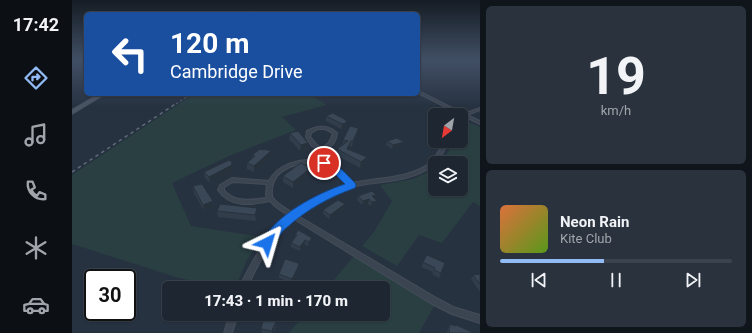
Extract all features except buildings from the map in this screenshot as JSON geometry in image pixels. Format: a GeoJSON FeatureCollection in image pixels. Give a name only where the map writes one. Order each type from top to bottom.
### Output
{"type":"FeatureCollection","features":[{"type":"Feature","properties":{"kind":"main road"},"geometry":{"type":"LineString","coordinates":[[72,112],[99,96]]}},
{"type":"Feature","properties":{"kind":"street"},"geometry":{"type":"LineString","coordinates":[[420,93],[449,108]]}},
{"type":"Feature","properties":{"kind":"street"},"geometry":{"type":"LineString","coordinates":[[468,113],[480,109]]}},
{"type":"Feature","properties":{"kind":"street"},"geometry":{"type":"LineString","coordinates":[[468,117],[480,123]]}},
{"type":"Feature","properties":{"kind":"street"},"geometry":{"type":"LineString","coordinates":[[317,162],[321,150],[330,146],[334,139],[334,134],[327,128],[316,128],[309,132],[308,137],[314,146],[321,150]]}},
{"type":"Feature","properties":{"kind":"street"},"geometry":{"type":"LineString","coordinates":[[246,281],[259,254],[275,232],[293,215],[328,194],[351,185],[410,174],[428,166],[443,148]]}},
{"type":"Feature","properties":{"kind":"street"},"geometry":{"type":"LineString","coordinates":[[270,200],[270,183],[282,169],[298,162],[324,163],[336,170],[351,185]]}},
{"type":"Feature","properties":{"kind":"street"},"geometry":{"type":"LineString","coordinates":[[270,183],[232,180],[222,186],[221,190],[223,194],[236,200],[256,202],[270,200],[443,306],[480,319]]}},
{"type":"Feature","properties":{"kind":"street"},"geometry":{"type":"LineString","coordinates":[[228,333],[232,321]]}},
{"type":"Feature","properties":{"kind":"green space"},"geometry":{"type":"Polygon","coordinates":[[[191,96],[312,96],[327,105],[282,117],[296,130],[229,156],[172,183],[191,226],[263,237],[247,260],[238,281],[192,281],[72,244],[72,175],[191,96]]]}},
{"type":"Feature","properties":{"kind":"green space"},"geometry":{"type":"Polygon","coordinates":[[[468,122],[480,127],[480,206],[473,202],[442,243],[419,235],[397,266],[362,246],[374,232],[392,201],[380,185],[413,179],[428,172],[428,196],[468,196],[468,156],[446,156],[450,148],[468,148],[468,122]]]}},
{"type":"Feature","properties":{"kind":"green space"},"geometry":{"type":"Polygon","coordinates":[[[354,256],[434,306],[419,333],[289,333],[299,321],[390,321],[390,281],[333,281],[354,256]]]}},
{"type":"Feature","properties":{"kind":"railway"},"geometry":{"type":"LineString","coordinates":[[176,104],[188,96]]}},
{"type":"Feature","properties":{"kind":"railway"},"geometry":{"type":"LineString","coordinates":[[72,172],[177,103]]}},
{"type":"Feature","properties":{"kind":"route"},"geometry":{"type":"LineString","coordinates":[[267,243],[275,232],[293,215],[328,194],[351,185],[345,177],[330,165],[324,163]]}}]}
